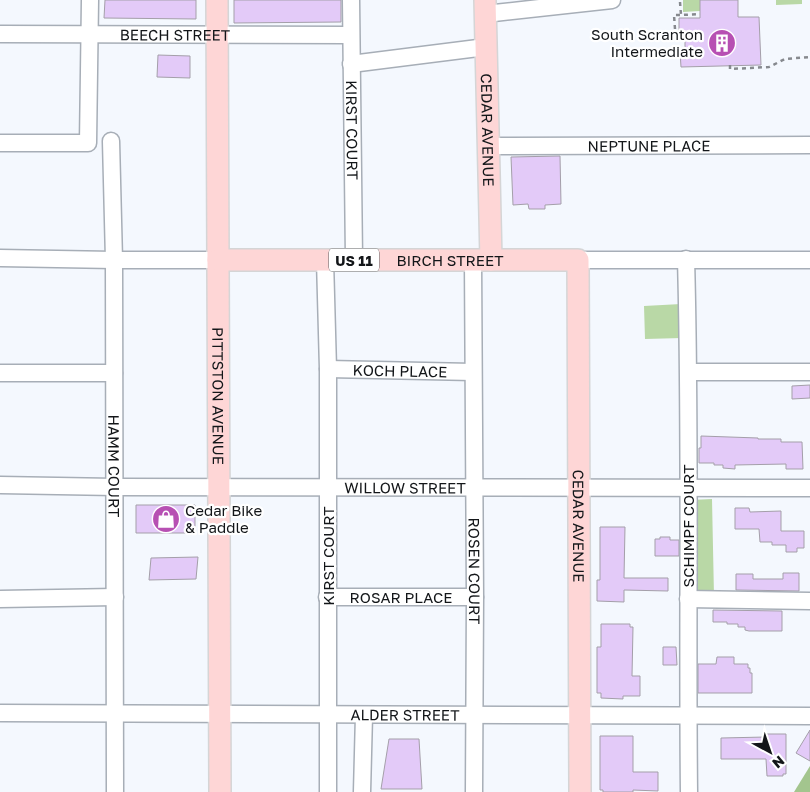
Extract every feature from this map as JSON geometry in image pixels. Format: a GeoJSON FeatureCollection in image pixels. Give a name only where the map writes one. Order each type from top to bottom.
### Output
{"type":"FeatureCollection","features":[{"type":"Feature","properties":{"kind":"main road","name":"PITTSTON AVENUE"},"geometry":{"type":"LineString","coordinates":[[217,0],[220,792]]}},
{"type":"Feature","properties":{"kind":"main road","name":"CEDAR AVENUE"},"geometry":{"type":"LineString","coordinates":[[482,260],[489,146],[485,7]]}},
{"type":"Feature","properties":{"kind":"main road","name":"BIRCH STREET"},"geometry":{"type":"LineString","coordinates":[[218,260],[578,260]]}},
{"type":"Feature","properties":{"kind":"main road","name":"CEDAR AVENUE"},"geometry":{"type":"LineString","coordinates":[[578,260],[580,792]]}},
{"type":"Feature","properties":{"kind":"street"},"geometry":{"type":"LineString","coordinates":[[0,143],[88,143],[90,0]]}},
{"type":"Feature","properties":{"kind":"street","name":"KIRST COURT"},"geometry":{"type":"LineString","coordinates":[[351,0],[354,260]]}},
{"type":"Feature","properties":{"kind":"street"},"geometry":{"type":"LineString","coordinates":[[485,7],[612,0]]}},
{"type":"Feature","properties":{"kind":"street","name":"BEECH STREET"},"geometry":{"type":"LineString","coordinates":[[0,34],[350,35]]}},
{"type":"Feature","properties":{"kind":"street"},"geometry":{"type":"LineString","coordinates":[[351,64],[486,47]]}},
{"type":"Feature","properties":{"kind":"street","name":"HAMM COURT"},"geometry":{"type":"LineString","coordinates":[[111,140],[114,260],[115,792]]}},
{"type":"Feature","properties":{"kind":"street","name":"NEPTUNE PLACE"},"geometry":{"type":"LineString","coordinates":[[489,146],[810,145]]}},
{"type":"Feature","properties":{"kind":"street","name":"BIRCH STREET"},"geometry":{"type":"LineString","coordinates":[[0,258],[218,260]]}},
{"type":"Feature","properties":{"kind":"street","name":"KIRST COURT"},"geometry":{"type":"LineString","coordinates":[[325,260],[329,487],[327,597],[328,792]]}},
{"type":"Feature","properties":{"kind":"street","name":"ROSEN COURT"},"geometry":{"type":"LineString","coordinates":[[474,792],[473,372],[482,260]]}},
{"type":"Feature","properties":{"kind":"street","name":"BIRCH STREET"},"geometry":{"type":"LineString","coordinates":[[578,260],[810,260]]}},
{"type":"Feature","properties":{"kind":"street","name":"SCHIMPF COURT"},"geometry":{"type":"LineString","coordinates":[[686,260],[689,372],[689,792]]}},
{"type":"Feature","properties":{"kind":"street","name":"KOCH PLACE"},"geometry":{"type":"LineString","coordinates":[[328,369],[473,372]]}},
{"type":"Feature","properties":{"kind":"street"},"geometry":{"type":"LineString","coordinates":[[689,372],[810,372]]}},
{"type":"Feature","properties":{"kind":"street"},"geometry":{"type":"LineString","coordinates":[[0,373],[114,373]]}},
{"type":"Feature","properties":{"kind":"street","name":"WILLOW STREET"},"geometry":{"type":"LineString","coordinates":[[0,485],[115,487],[810,488]]}},
{"type":"Feature","properties":{"kind":"street"},"geometry":{"type":"LineString","coordinates":[[0,599],[115,597]]}},
{"type":"Feature","properties":{"kind":"street","name":"ROSAR PLACE"},"geometry":{"type":"LineString","coordinates":[[327,597],[475,598]]}},
{"type":"Feature","properties":{"kind":"street"},"geometry":{"type":"LineString","coordinates":[[688,599],[810,601]]}},
{"type":"Feature","properties":{"kind":"street","name":"ALDER STREET"},"geometry":{"type":"LineString","coordinates":[[0,713],[810,716]]}},
{"type":"Feature","properties":{"kind":"street"},"geometry":{"type":"LineString","coordinates":[[362,792],[364,715]]}},
{"type":"Feature","properties":{"kind":"path"},"geometry":{"type":"LineString","coordinates":[[680,2],[681,15]]}},
{"type":"Feature","properties":{"kind":"path"},"geometry":{"type":"LineString","coordinates":[[675,29],[674,16],[700,14]]}},
{"type":"Feature","properties":{"kind":"path"},"geometry":{"type":"LineString","coordinates":[[730,65],[730,69],[769,67],[785,59],[810,57]]}},
{"type":"Feature","properties":{"kind":"green space"},"geometry":{"type":"Polygon","coordinates":[[[683,0],[700,0],[700,11],[683,12],[683,0]]]}},
{"type":"Feature","properties":{"kind":"green space"},"geometry":{"type":"Polygon","coordinates":[[[776,0],[802,0],[802,4],[776,5],[776,0]]]}},
{"type":"Feature","properties":{"kind":"green space"},"geometry":{"type":"Polygon","coordinates":[[[681,304],[682,338],[645,339],[644,306],[681,304]]]}},
{"type":"Feature","properties":{"kind":"green space"},"geometry":{"type":"Polygon","coordinates":[[[712,499],[714,596],[691,596],[691,500],[712,499]]]}},
{"type":"Feature","properties":{"kind":"green space"},"geometry":{"type":"Polygon","coordinates":[[[810,766],[810,792],[794,792],[810,766]]]}},
{"type":"Feature","properties":{"kind":"building"},"geometry":{"type":"Polygon","coordinates":[[[105,0],[196,0],[196,19],[104,18],[105,0]]]}},
{"type":"Feature","properties":{"kind":"building"},"geometry":{"type":"Polygon","coordinates":[[[234,0],[341,0],[341,22],[234,23],[234,0]]]}},
{"type":"Feature","properties":{"kind":"building","name":"South Scranton Intermediate"},"geometry":{"type":"Polygon","coordinates":[[[700,0],[738,0],[738,17],[759,17],[761,65],[681,67],[680,52],[685,52],[685,33],[679,33],[679,18],[700,18],[700,0]]]}},
{"type":"Feature","properties":{"kind":"building"},"geometry":{"type":"Polygon","coordinates":[[[158,55],[190,56],[190,78],[157,77],[158,55]]]}},
{"type":"Feature","properties":{"kind":"building"},"geometry":{"type":"Polygon","coordinates":[[[560,156],[561,204],[545,205],[545,209],[529,209],[528,204],[513,205],[511,157],[560,156]]]}},
{"type":"Feature","properties":{"kind":"building"},"geometry":{"type":"Polygon","coordinates":[[[810,385],[810,398],[792,399],[792,386],[810,385]]]}},
{"type":"Feature","properties":{"kind":"building"},"geometry":{"type":"Polygon","coordinates":[[[701,436],[781,439],[781,442],[802,442],[803,469],[786,469],[786,464],[735,465],[735,469],[723,468],[723,465],[714,465],[714,463],[699,463],[701,436]]]}},
{"type":"Feature","properties":{"kind":"building","name":"Cedar Bike & Paddle"},"geometry":{"type":"Polygon","coordinates":[[[136,505],[195,505],[195,533],[136,533],[136,505]]]}},
{"type":"Feature","properties":{"kind":"building"},"geometry":{"type":"Polygon","coordinates":[[[735,508],[749,508],[750,512],[781,511],[781,531],[804,531],[804,548],[797,548],[797,552],[786,552],[786,545],[772,545],[772,542],[760,542],[759,529],[735,529],[735,508]]]}},
{"type":"Feature","properties":{"kind":"building"},"geometry":{"type":"Polygon","coordinates":[[[600,527],[625,527],[624,578],[668,578],[668,591],[624,590],[624,602],[597,601],[597,580],[600,580],[600,527]]]}},
{"type":"Feature","properties":{"kind":"building"},"geometry":{"type":"Polygon","coordinates":[[[660,537],[670,537],[670,540],[679,540],[679,556],[655,556],[655,539],[660,539],[660,537]]]}},
{"type":"Feature","properties":{"kind":"building"},"geometry":{"type":"Polygon","coordinates":[[[198,557],[196,579],[149,580],[151,558],[198,557]]]}},
{"type":"Feature","properties":{"kind":"building"},"geometry":{"type":"Polygon","coordinates":[[[783,573],[799,573],[799,591],[736,590],[736,574],[753,574],[753,579],[783,579],[783,573]]]}},
{"type":"Feature","properties":{"kind":"building"},"geometry":{"type":"Polygon","coordinates":[[[713,610],[782,611],[782,631],[749,631],[745,630],[745,627],[738,627],[738,624],[713,622],[713,610]]]}},
{"type":"Feature","properties":{"kind":"building"},"geometry":{"type":"Polygon","coordinates":[[[601,624],[630,624],[630,627],[633,627],[632,676],[640,676],[640,696],[623,696],[623,699],[601,698],[601,693],[597,693],[597,647],[601,647],[601,624]]]}},
{"type":"Feature","properties":{"kind":"building"},"geometry":{"type":"Polygon","coordinates":[[[663,647],[676,647],[677,665],[663,665],[663,647]]]}},
{"type":"Feature","properties":{"kind":"building"},"geometry":{"type":"Polygon","coordinates":[[[717,657],[734,657],[734,664],[748,664],[750,673],[752,673],[752,693],[698,693],[698,664],[716,664],[717,657]]]}},
{"type":"Feature","properties":{"kind":"building"},"geometry":{"type":"Polygon","coordinates":[[[810,730],[810,761],[796,753],[810,730]]]}},
{"type":"Feature","properties":{"kind":"building"},"geometry":{"type":"Polygon","coordinates":[[[766,734],[786,734],[786,774],[783,774],[783,776],[767,776],[766,759],[721,759],[721,738],[766,737],[766,734]]]}},
{"type":"Feature","properties":{"kind":"building"},"geometry":{"type":"Polygon","coordinates":[[[600,736],[633,736],[633,772],[658,772],[658,791],[603,792],[603,790],[600,790],[600,736]]]}},
{"type":"Feature","properties":{"kind":"building"},"geometry":{"type":"Polygon","coordinates":[[[389,739],[419,739],[422,789],[381,789],[389,739]]]}},
{"type":"Feature","properties":{"kind":"place","name":"South Scranton Intermediate"},"geometry":{"type":"Point","coordinates":[722,43]}},
{"type":"Feature","properties":{"kind":"place","name":"Cedar Bike & Paddle"},"geometry":{"type":"Point","coordinates":[166,519]}}]}
